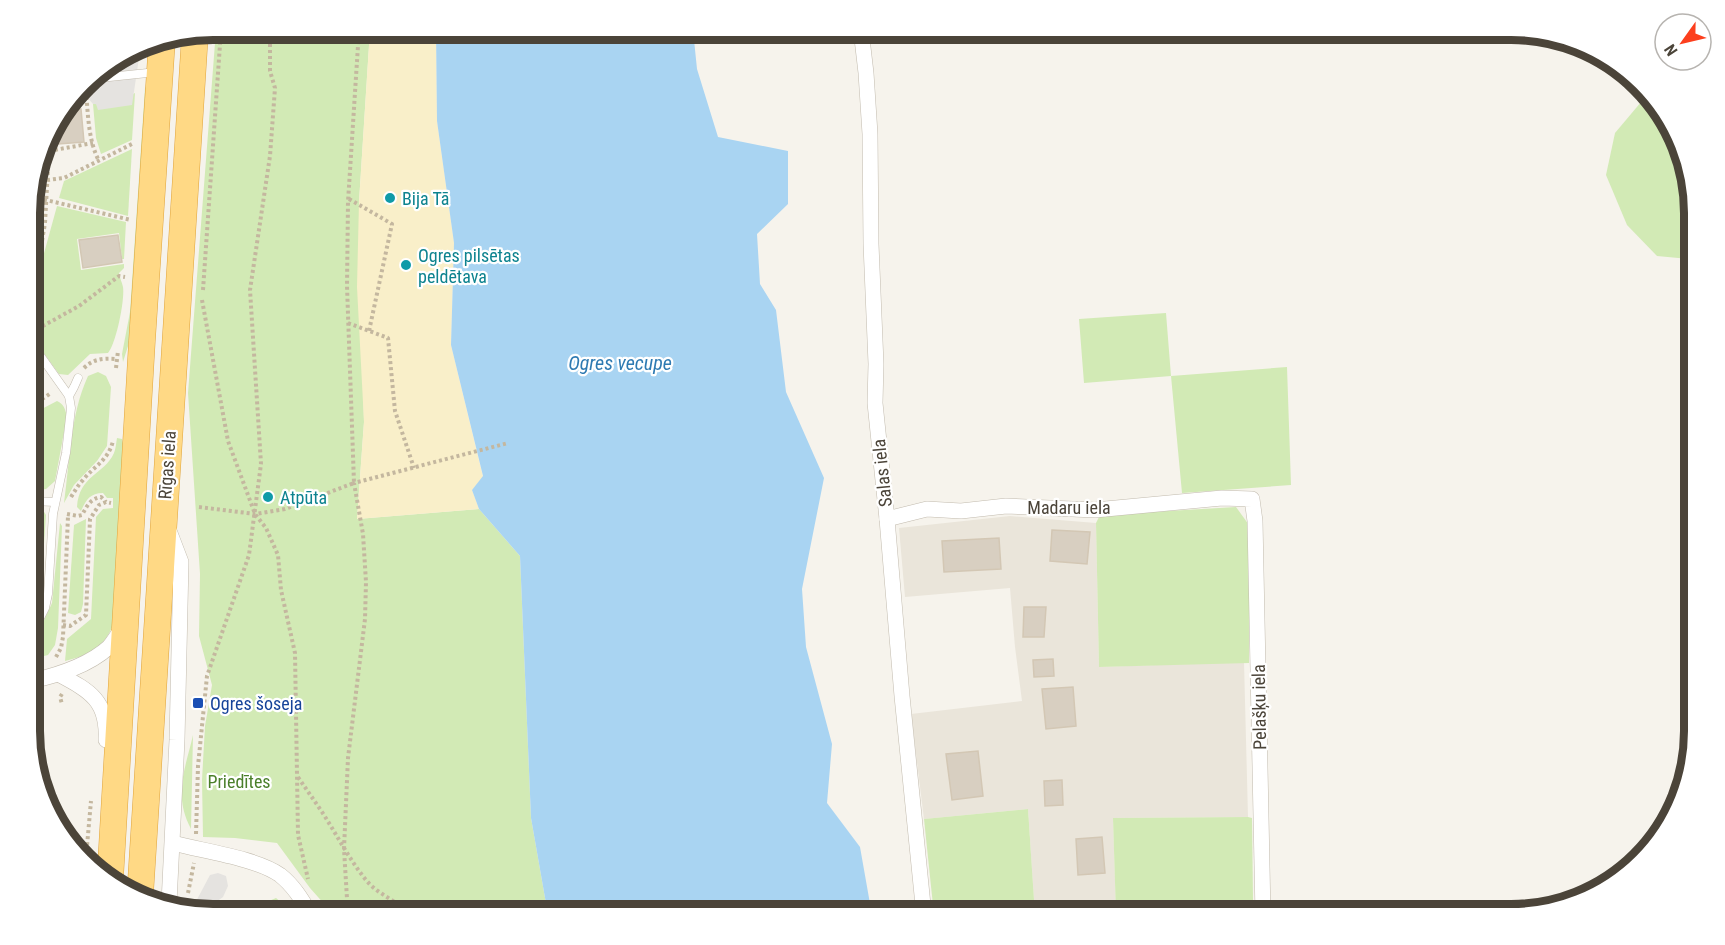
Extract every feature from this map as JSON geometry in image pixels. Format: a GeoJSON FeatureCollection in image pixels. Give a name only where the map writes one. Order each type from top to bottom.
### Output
{"type":"FeatureCollection","features":[{"type":"Feature","properties":{"kind":"highway","name":"Rīgas iela"},"geometry":{"type":"LineString","coordinates":[[140,888],[195,42]]}},
{"type":"Feature","properties":{"kind":"highway","name":"Rīgas iela"},"geometry":{"type":"LineString","coordinates":[[110,870],[161,49]]}},
{"type":"Feature","properties":{"kind":"street","name":"Salas iela"},"geometry":{"type":"LineString","coordinates":[[862,40],[870,134],[875,403],[923,904]]}},
{"type":"Feature","properties":{"kind":"street","name":"Madaru iela"},"geometry":{"type":"LineString","coordinates":[[887,519],[927,509],[961,511],[1006,506],[1095,510],[1222,498],[1252,499]]}},
{"type":"Feature","properties":{"kind":"street","name":"Pelašķu iela"},"geometry":{"type":"LineString","coordinates":[[1252,499],[1255,521],[1263,904]]}},
{"type":"Feature","properties":{"kind":"street"},"geometry":{"type":"LineString","coordinates":[[164,517],[181,562],[180,656],[169,898]]}},
{"type":"Feature","properties":{"kind":"street"},"geometry":{"type":"LineString","coordinates":[[40,679],[60,675],[91,659],[109,646],[126,622]]}},
{"type":"Feature","properties":{"kind":"street"},"geometry":{"type":"LineString","coordinates":[[60,675],[83,688],[97,701],[107,722],[103,791],[113,818]]}},
{"type":"Feature","properties":{"kind":"street"},"geometry":{"type":"LineString","coordinates":[[173,843],[256,863],[279,874],[299,894],[305,904]]}},
{"type":"Feature","properties":{"kind":"lane"},"geometry":{"type":"LineString","coordinates":[[107,77],[160,72]]}},
{"type":"Feature","properties":{"kind":"lane"},"geometry":{"type":"LineString","coordinates":[[40,618],[48,594],[55,502],[66,453],[71,408],[69,396],[41,356]]}},
{"type":"Feature","properties":{"kind":"lane"},"geometry":{"type":"LineString","coordinates":[[69,396],[78,378]]}},
{"type":"Feature","properties":{"kind":"lane"},"geometry":{"type":"LineString","coordinates":[[40,501],[55,502]]}},
{"type":"Feature","properties":{"kind":"path"},"geometry":{"type":"LineString","coordinates":[[220,40],[202,304],[228,441],[255,514],[266,528],[278,555],[281,590],[295,653],[298,835],[308,878],[299,894]]}},
{"type":"Feature","properties":{"kind":"path"},"geometry":{"type":"LineString","coordinates":[[187,896],[196,850],[198,766],[207,676],[249,555],[261,464],[250,290],[270,156],[275,88],[270,71],[270,40]]}},
{"type":"Feature","properties":{"kind":"path"},"geometry":{"type":"LineString","coordinates":[[347,904],[344,849],[348,758],[366,582],[363,534],[354,483],[347,286],[349,199],[358,40]]}},
{"type":"Feature","properties":{"kind":"path"},"geometry":{"type":"LineString","coordinates":[[87,95],[93,143],[99,161]]}},
{"type":"Feature","properties":{"kind":"path"},"geometry":{"type":"LineString","coordinates":[[47,180],[64,178],[137,142]]}},
{"type":"Feature","properties":{"kind":"path"},"geometry":{"type":"LineString","coordinates":[[53,150],[93,143]]}},
{"type":"Feature","properties":{"kind":"path"},"geometry":{"type":"LineString","coordinates":[[41,242],[48,163]]}},
{"type":"Feature","properties":{"kind":"path"},"geometry":{"type":"LineString","coordinates":[[349,199],[392,224],[369,331]]}},
{"type":"Feature","properties":{"kind":"path"},"geometry":{"type":"LineString","coordinates":[[41,200],[131,221]]}},
{"type":"Feature","properties":{"kind":"path"},"geometry":{"type":"LineString","coordinates":[[41,327],[79,306],[119,276]]}},
{"type":"Feature","properties":{"kind":"path"},"geometry":{"type":"LineString","coordinates":[[348,323],[388,338],[395,411],[414,468]]}},
{"type":"Feature","properties":{"kind":"path"},"geometry":{"type":"LineString","coordinates":[[78,378],[81,370],[89,362],[104,358],[116,359]]}},
{"type":"Feature","properties":{"kind":"path"},"geometry":{"type":"LineString","coordinates":[[41,400],[63,386]]}},
{"type":"Feature","properties":{"kind":"path"},"geometry":{"type":"LineString","coordinates":[[69,499],[83,479],[98,467],[107,455],[113,435]]}},
{"type":"Feature","properties":{"kind":"path"},"geometry":{"type":"LineString","coordinates":[[199,507],[255,514],[285,510],[354,483],[508,443]]}},
{"type":"Feature","properties":{"kind":"path"},"geometry":{"type":"LineString","coordinates":[[68,514],[82,515],[88,504],[95,498],[100,497],[112,503]]}},
{"type":"Feature","properties":{"kind":"path"},"geometry":{"type":"LineString","coordinates":[[63,625],[70,626],[86,615],[90,519],[99,505],[106,502]]}},
{"type":"Feature","properties":{"kind":"path"},"geometry":{"type":"LineString","coordinates":[[56,657],[61,648],[63,625],[69,506]]}},
{"type":"Feature","properties":{"kind":"path"},"geometry":{"type":"LineString","coordinates":[[62,704],[60,697],[63,691],[69,694]]}},
{"type":"Feature","properties":{"kind":"path"},"geometry":{"type":"LineString","coordinates":[[297,776],[367,881],[397,904]]}},
{"type":"Feature","properties":{"kind":"path"},"geometry":{"type":"LineString","coordinates":[[87,850],[91,800]]}},
{"type":"Feature","properties":{"kind":"shaded area"},"geometry":{"type":"Polygon","coordinates":[[[139,58],[132,105],[98,110],[96,104],[93,104],[86,96],[91,91],[117,70],[139,58]]]}},
{"type":"Feature","properties":{"kind":"shaded area"},"geometry":{"type":"Polygon","coordinates":[[[1010,516],[1096,523],[1099,667],[1244,662],[1248,817],[1113,818],[1116,904],[1034,904],[1028,809],[924,819],[911,714],[1022,701],[1010,588],[905,597],[899,528],[1010,516]]]}},
{"type":"Feature","properties":{"kind":"shaded area"},"geometry":{"type":"Polygon","coordinates":[[[218,873],[226,876],[228,886],[223,897],[215,904],[195,903],[210,875],[218,873]]]}},
{"type":"Feature","properties":{"kind":"green space","name":"Priedītes"},"geometry":{"type":"Polygon","coordinates":[[[215,40],[369,40],[359,202],[364,422],[357,519],[479,509],[520,556],[531,818],[546,904],[324,904],[277,843],[203,837],[202,780],[205,726],[212,685],[199,636],[200,574],[188,393],[215,40]]]}},
{"type":"Feature","properties":{"kind":"green space"},"geometry":{"type":"Polygon","coordinates":[[[150,84],[134,327],[123,362],[122,354],[130,312],[145,88],[150,84]]]}},
{"type":"Feature","properties":{"kind":"green space"},"geometry":{"type":"Polygon","coordinates":[[[135,93],[132,140],[101,154],[96,138],[93,104],[131,105],[135,93]]]}},
{"type":"Feature","properties":{"kind":"green space"},"geometry":{"type":"Polygon","coordinates":[[[1643,100],[1667,137],[1679,169],[1683,191],[1684,259],[1657,256],[1627,225],[1606,175],[1615,133],[1643,100]]]}},
{"type":"Feature","properties":{"kind":"green space"},"geometry":{"type":"Polygon","coordinates":[[[132,149],[128,216],[59,198],[64,181],[132,149]]]}},
{"type":"Feature","properties":{"kind":"green space"},"geometry":{"type":"Polygon","coordinates":[[[57,206],[126,222],[124,259],[122,259],[119,233],[77,239],[81,270],[124,264],[124,268],[119,273],[123,293],[117,332],[108,353],[90,354],[68,375],[59,374],[41,349],[41,256],[43,257],[57,206]]]}},
{"type":"Feature","properties":{"kind":"green space"},"geometry":{"type":"Polygon","coordinates":[[[1166,313],[1171,376],[1084,383],[1079,319],[1166,313]]]}},
{"type":"Feature","properties":{"kind":"green space"},"geometry":{"type":"Polygon","coordinates":[[[1287,367],[1291,485],[1182,493],[1171,376],[1287,367]]]}},
{"type":"Feature","properties":{"kind":"green space"},"geometry":{"type":"Polygon","coordinates":[[[98,372],[106,376],[111,387],[107,446],[97,461],[74,485],[64,503],[78,406],[88,376],[98,372]]]}},
{"type":"Feature","properties":{"kind":"green space"},"geometry":{"type":"Polygon","coordinates":[[[57,401],[63,405],[67,416],[55,481],[46,489],[40,490],[42,420],[41,410],[57,401]]]}},
{"type":"Feature","properties":{"kind":"green space"},"geometry":{"type":"Polygon","coordinates":[[[117,438],[122,439],[125,452],[117,616],[108,635],[98,647],[85,655],[65,661],[67,639],[91,619],[96,517],[103,509],[113,508],[113,498],[107,498],[103,493],[99,493],[89,498],[81,511],[77,507],[79,496],[87,482],[110,460],[115,451],[117,438]]]}},
{"type":"Feature","properties":{"kind":"green space"},"geometry":{"type":"Polygon","coordinates":[[[1236,507],[1249,525],[1249,663],[1099,667],[1096,523],[1100,515],[1236,507]]]}},
{"type":"Feature","properties":{"kind":"green space"},"geometry":{"type":"Polygon","coordinates":[[[40,508],[46,515],[43,558],[40,560],[40,508]]]}},
{"type":"Feature","properties":{"kind":"green space"},"geometry":{"type":"Polygon","coordinates":[[[86,519],[83,604],[81,612],[75,615],[68,613],[74,525],[86,519]]]}},
{"type":"Feature","properties":{"kind":"green space"},"geometry":{"type":"Polygon","coordinates":[[[60,523],[62,526],[58,628],[55,645],[48,655],[40,657],[40,628],[52,603],[60,523]]]}},
{"type":"Feature","properties":{"kind":"green space"},"geometry":{"type":"Polygon","coordinates":[[[193,735],[191,829],[183,805],[182,782],[193,735]]]}},
{"type":"Feature","properties":{"kind":"green space"},"geometry":{"type":"Polygon","coordinates":[[[1028,809],[1034,904],[933,904],[924,819],[1028,809]]]}},
{"type":"Feature","properties":{"kind":"green space"},"geometry":{"type":"Polygon","coordinates":[[[1113,818],[1252,818],[1253,900],[1250,904],[1116,904],[1113,818]]]}},
{"type":"Feature","properties":{"kind":"green space"},"geometry":{"type":"Polygon","coordinates":[[[276,898],[283,904],[262,904],[276,898]]]}},
{"type":"Feature","properties":{"kind":"sand","name":"Ogres pilsētas peldētava"},"geometry":{"type":"Polygon","coordinates":[[[369,40],[436,40],[437,121],[454,243],[451,345],[483,477],[472,490],[479,509],[357,519],[364,422],[357,287],[359,202],[369,40]]]}},
{"type":"Feature","properties":{"kind":"water","name":"Ogres vecupe"},"geometry":{"type":"Polygon","coordinates":[[[436,40],[694,40],[697,69],[718,137],[788,151],[788,204],[757,234],[760,284],[776,310],[786,392],[824,478],[802,589],[806,647],[832,744],[827,803],[860,847],[870,904],[546,904],[531,818],[520,556],[479,509],[472,490],[483,476],[451,345],[454,243],[437,121],[436,40]]]}},
{"type":"Feature","properties":{"kind":"building"},"geometry":{"type":"Polygon","coordinates":[[[75,109],[81,109],[84,142],[55,144],[58,137],[75,109]]]}},
{"type":"Feature","properties":{"kind":"building"},"geometry":{"type":"Polygon","coordinates":[[[118,235],[122,262],[83,268],[79,240],[118,235]]]}},
{"type":"Feature","properties":{"kind":"building"},"geometry":{"type":"Polygon","coordinates":[[[1052,530],[1090,532],[1087,564],[1050,561],[1052,530]]]}},
{"type":"Feature","properties":{"kind":"building"},"geometry":{"type":"Polygon","coordinates":[[[999,538],[1001,569],[944,572],[942,541],[999,538]]]}},
{"type":"Feature","properties":{"kind":"building"},"geometry":{"type":"Polygon","coordinates":[[[1024,607],[1046,607],[1044,637],[1023,637],[1024,607]]]}},
{"type":"Feature","properties":{"kind":"building"},"geometry":{"type":"Polygon","coordinates":[[[1053,659],[1054,676],[1034,677],[1033,660],[1053,659]]]}},
{"type":"Feature","properties":{"kind":"building"},"geometry":{"type":"Polygon","coordinates":[[[1073,687],[1076,726],[1046,729],[1042,689],[1073,687]]]}},
{"type":"Feature","properties":{"kind":"building"},"geometry":{"type":"Polygon","coordinates":[[[978,751],[983,796],[952,800],[946,754],[978,751]]]}},
{"type":"Feature","properties":{"kind":"building"},"geometry":{"type":"Polygon","coordinates":[[[1062,780],[1063,805],[1045,806],[1044,781],[1062,780]]]}},
{"type":"Feature","properties":{"kind":"building"},"geometry":{"type":"Polygon","coordinates":[[[1102,837],[1105,873],[1078,875],[1076,839],[1102,837]]]}},
{"type":"Feature","properties":{"kind":"place","name":"Bija Tā"},"geometry":{"type":"Point","coordinates":[390,198]}},
{"type":"Feature","properties":{"kind":"place","name":"Ogres pilsētas peldētava"},"geometry":{"type":"Point","coordinates":[406,265]}},
{"type":"Feature","properties":{"kind":"place","name":"Atpūta"},"geometry":{"type":"Point","coordinates":[268,497]}},
{"type":"Feature","properties":{"kind":"place","name":"Ogres šoseja"},"geometry":{"type":"Point","coordinates":[198,703]}}]}
